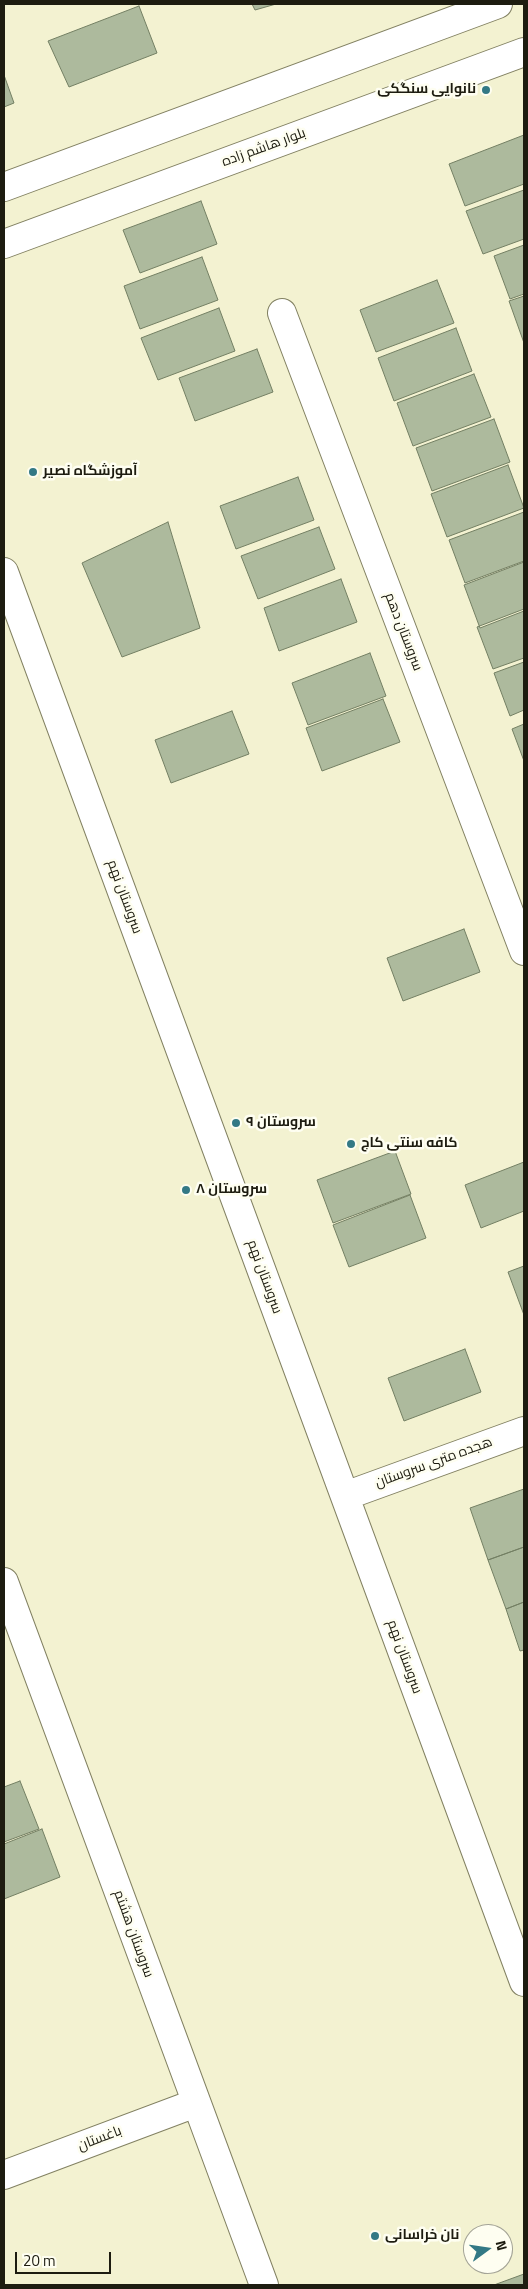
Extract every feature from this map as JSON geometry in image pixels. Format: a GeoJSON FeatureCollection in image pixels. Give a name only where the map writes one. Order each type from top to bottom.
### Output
{"type":"FeatureCollection","features":[{"type":"Feature","properties":{"kind":"street"},"geometry":{"type":"LineString","coordinates":[[4,187],[498,4]]}},
{"type":"Feature","properties":{"kind":"street","name":"بلوار هاشم زاده"},"geometry":{"type":"LineString","coordinates":[[4,244],[524,52]]}},
{"type":"Feature","properties":{"kind":"street","name":"سروستان دهم"},"geometry":{"type":"LineString","coordinates":[[282,313],[524,951]]}},
{"type":"Feature","properties":{"kind":"street","name":"سروستان نهم"},"geometry":{"type":"LineString","coordinates":[[4,572],[524,1982]]}},
{"type":"Feature","properties":{"kind":"street","name":"هجده متری سروستان"},"geometry":{"type":"LineString","coordinates":[[345,1496],[524,1431]]}},
{"type":"Feature","properties":{"kind":"street","name":"سروستان هشتم"},"geometry":{"type":"LineString","coordinates":[[7,1600],[264,2285]]}},
{"type":"Feature","properties":{"kind":"street","name":"باغستان"},"geometry":{"type":"LineString","coordinates":[[4,2175],[196,2103]]}},
{"type":"Feature","properties":{"kind":"building"},"geometry":{"type":"Polygon","coordinates":[[[252,4],[276,4],[255,10],[252,4]]]}},
{"type":"Feature","properties":{"kind":"building"},"geometry":{"type":"Polygon","coordinates":[[[139,6],[157,53],[69,87],[48,41],[139,6]]]}},
{"type":"Feature","properties":{"kind":"building"},"geometry":{"type":"Polygon","coordinates":[[[4,75],[14,103],[4,107],[4,75]]]}},
{"type":"Feature","properties":{"kind":"building"},"geometry":{"type":"Polygon","coordinates":[[[524,135],[524,184],[465,206],[449,164],[524,135]]]}},
{"type":"Feature","properties":{"kind":"building"},"geometry":{"type":"Polygon","coordinates":[[[524,190],[524,239],[483,254],[466,211],[524,190]]]}},
{"type":"Feature","properties":{"kind":"building"},"geometry":{"type":"Polygon","coordinates":[[[201,201],[217,244],[140,273],[123,230],[201,201]]]}},
{"type":"Feature","properties":{"kind":"building"},"geometry":{"type":"Polygon","coordinates":[[[524,245],[524,294],[510,299],[494,256],[524,245]]]}},
{"type":"Feature","properties":{"kind":"building"},"geometry":{"type":"Polygon","coordinates":[[[202,257],[218,300],[140,329],[124,286],[202,257]]]}},
{"type":"Feature","properties":{"kind":"building"},"geometry":{"type":"Polygon","coordinates":[[[437,280],[454,323],[376,352],[360,310],[437,280]]]}},
{"type":"Feature","properties":{"kind":"building"},"geometry":{"type":"Polygon","coordinates":[[[524,296],[524,343],[509,301],[524,296]]]}},
{"type":"Feature","properties":{"kind":"building"},"geometry":{"type":"Polygon","coordinates":[[[219,308],[235,351],[158,380],[141,338],[219,308]]]}},
{"type":"Feature","properties":{"kind":"building"},"geometry":{"type":"Polygon","coordinates":[[[456,328],[472,371],[394,401],[378,358],[456,328]]]}},
{"type":"Feature","properties":{"kind":"building"},"geometry":{"type":"Polygon","coordinates":[[[257,349],[273,392],[195,421],[179,378],[257,349]]]}},
{"type":"Feature","properties":{"kind":"building"},"geometry":{"type":"Polygon","coordinates":[[[474,374],[491,417],[413,446],[397,403],[474,374]]]}},
{"type":"Feature","properties":{"kind":"building"},"geometry":{"type":"Polygon","coordinates":[[[494,419],[510,462],[432,491],[416,448],[494,419]]]}},
{"type":"Feature","properties":{"kind":"building"},"geometry":{"type":"Polygon","coordinates":[[[508,465],[524,508],[447,537],[431,494],[508,465]]]}},
{"type":"Feature","properties":{"kind":"building"},"geometry":{"type":"Polygon","coordinates":[[[298,477],[314,520],[236,549],[220,506],[298,477]]]}},
{"type":"Feature","properties":{"kind":"building"},"geometry":{"type":"Polygon","coordinates":[[[524,512],[524,561],[465,583],[449,540],[524,512]]]}},
{"type":"Feature","properties":{"kind":"building"},"geometry":{"type":"Polygon","coordinates":[[[168,522],[200,628],[122,657],[82,563],[168,522]]]}},
{"type":"Feature","properties":{"kind":"building"},"geometry":{"type":"Polygon","coordinates":[[[319,527],[335,569],[258,599],[241,556],[319,527]]]}},
{"type":"Feature","properties":{"kind":"building"},"geometry":{"type":"Polygon","coordinates":[[[524,562],[524,611],[480,628],[464,585],[524,562]]]}},
{"type":"Feature","properties":{"kind":"building"},"geometry":{"type":"Polygon","coordinates":[[[341,579],[357,622],[279,651],[264,608],[341,579]]]}},
{"type":"Feature","properties":{"kind":"building"},"geometry":{"type":"Polygon","coordinates":[[[524,609],[524,658],[493,669],[477,627],[524,609]]]}},
{"type":"Feature","properties":{"kind":"building"},"geometry":{"type":"Polygon","coordinates":[[[370,653],[386,696],[308,725],[292,683],[370,653]]]}},
{"type":"Feature","properties":{"kind":"building"},"geometry":{"type":"Polygon","coordinates":[[[524,662],[524,710],[510,716],[494,673],[524,662]]]}},
{"type":"Feature","properties":{"kind":"building"},"geometry":{"type":"Polygon","coordinates":[[[383,699],[400,742],[322,771],[306,728],[383,699]]]}},
{"type":"Feature","properties":{"kind":"building"},"geometry":{"type":"Polygon","coordinates":[[[232,711],[249,754],[171,783],[155,740],[232,711]]]}},
{"type":"Feature","properties":{"kind":"building"},"geometry":{"type":"Polygon","coordinates":[[[524,724],[524,761],[512,729],[524,724]]]}},
{"type":"Feature","properties":{"kind":"building"},"geometry":{"type":"Polygon","coordinates":[[[464,929],[480,972],[403,1001],[387,958],[464,929]]]}},
{"type":"Feature","properties":{"kind":"building"},"geometry":{"type":"Polygon","coordinates":[[[395,1151],[411,1194],[333,1223],[317,1180],[395,1151]]]}},
{"type":"Feature","properties":{"kind":"building"},"geometry":{"type":"Polygon","coordinates":[[[524,1162],[524,1211],[481,1228],[465,1185],[524,1162]]]}},
{"type":"Feature","properties":{"kind":"building"},"geometry":{"type":"Polygon","coordinates":[[[410,1195],[426,1238],[349,1267],[333,1225],[410,1195]]]}},
{"type":"Feature","properties":{"kind":"building"},"geometry":{"type":"Polygon","coordinates":[[[524,1266],[524,1315],[508,1272],[524,1266]]]}},
{"type":"Feature","properties":{"kind":"building"},"geometry":{"type":"Polygon","coordinates":[[[465,1349],[481,1392],[404,1421],[388,1378],[465,1349]]]}},
{"type":"Feature","properties":{"kind":"building"},"geometry":{"type":"Polygon","coordinates":[[[524,1489],[524,1547],[488,1560],[470,1508],[524,1489]]]}},
{"type":"Feature","properties":{"kind":"building"},"geometry":{"type":"Polygon","coordinates":[[[524,1547],[524,1602],[506,1609],[488,1560],[524,1547]]]}},
{"type":"Feature","properties":{"kind":"building"},"geometry":{"type":"Polygon","coordinates":[[[524,1602],[524,1650],[520,1651],[506,1609],[524,1602]]]}},
{"type":"Feature","properties":{"kind":"building"},"geometry":{"type":"Polygon","coordinates":[[[20,1781],[39,1829],[4,1842],[4,1787],[20,1781]]]}},
{"type":"Feature","properties":{"kind":"building"},"geometry":{"type":"Polygon","coordinates":[[[42,1829],[60,1877],[4,1899],[4,1844],[42,1829]]]}},
{"type":"Feature","properties":{"kind":"building"},"geometry":{"type":"Polygon","coordinates":[[[524,2274],[524,2285],[494,2285],[524,2274]]]}},
{"type":"Feature","properties":{"kind":"place","name":"نانوایی سنگکی"},"geometry":{"type":"Point","coordinates":[486,90]}},
{"type":"Feature","properties":{"kind":"place","name":"آموزشگاه نصیر"},"geometry":{"type":"Point","coordinates":[33,472]}},
{"type":"Feature","properties":{"kind":"place","name":"سروستان ٩"},"geometry":{"type":"Point","coordinates":[236,1123]}},
{"type":"Feature","properties":{"kind":"place","name":"کافه سنتی کاج"},"geometry":{"type":"Point","coordinates":[351,1144]}},
{"type":"Feature","properties":{"kind":"place","name":"سروستان ٨"},"geometry":{"type":"Point","coordinates":[186,1190]}},
{"type":"Feature","properties":{"kind":"place","name":"نان خراسانی"},"geometry":{"type":"Point","coordinates":[375,2236]}}]}
